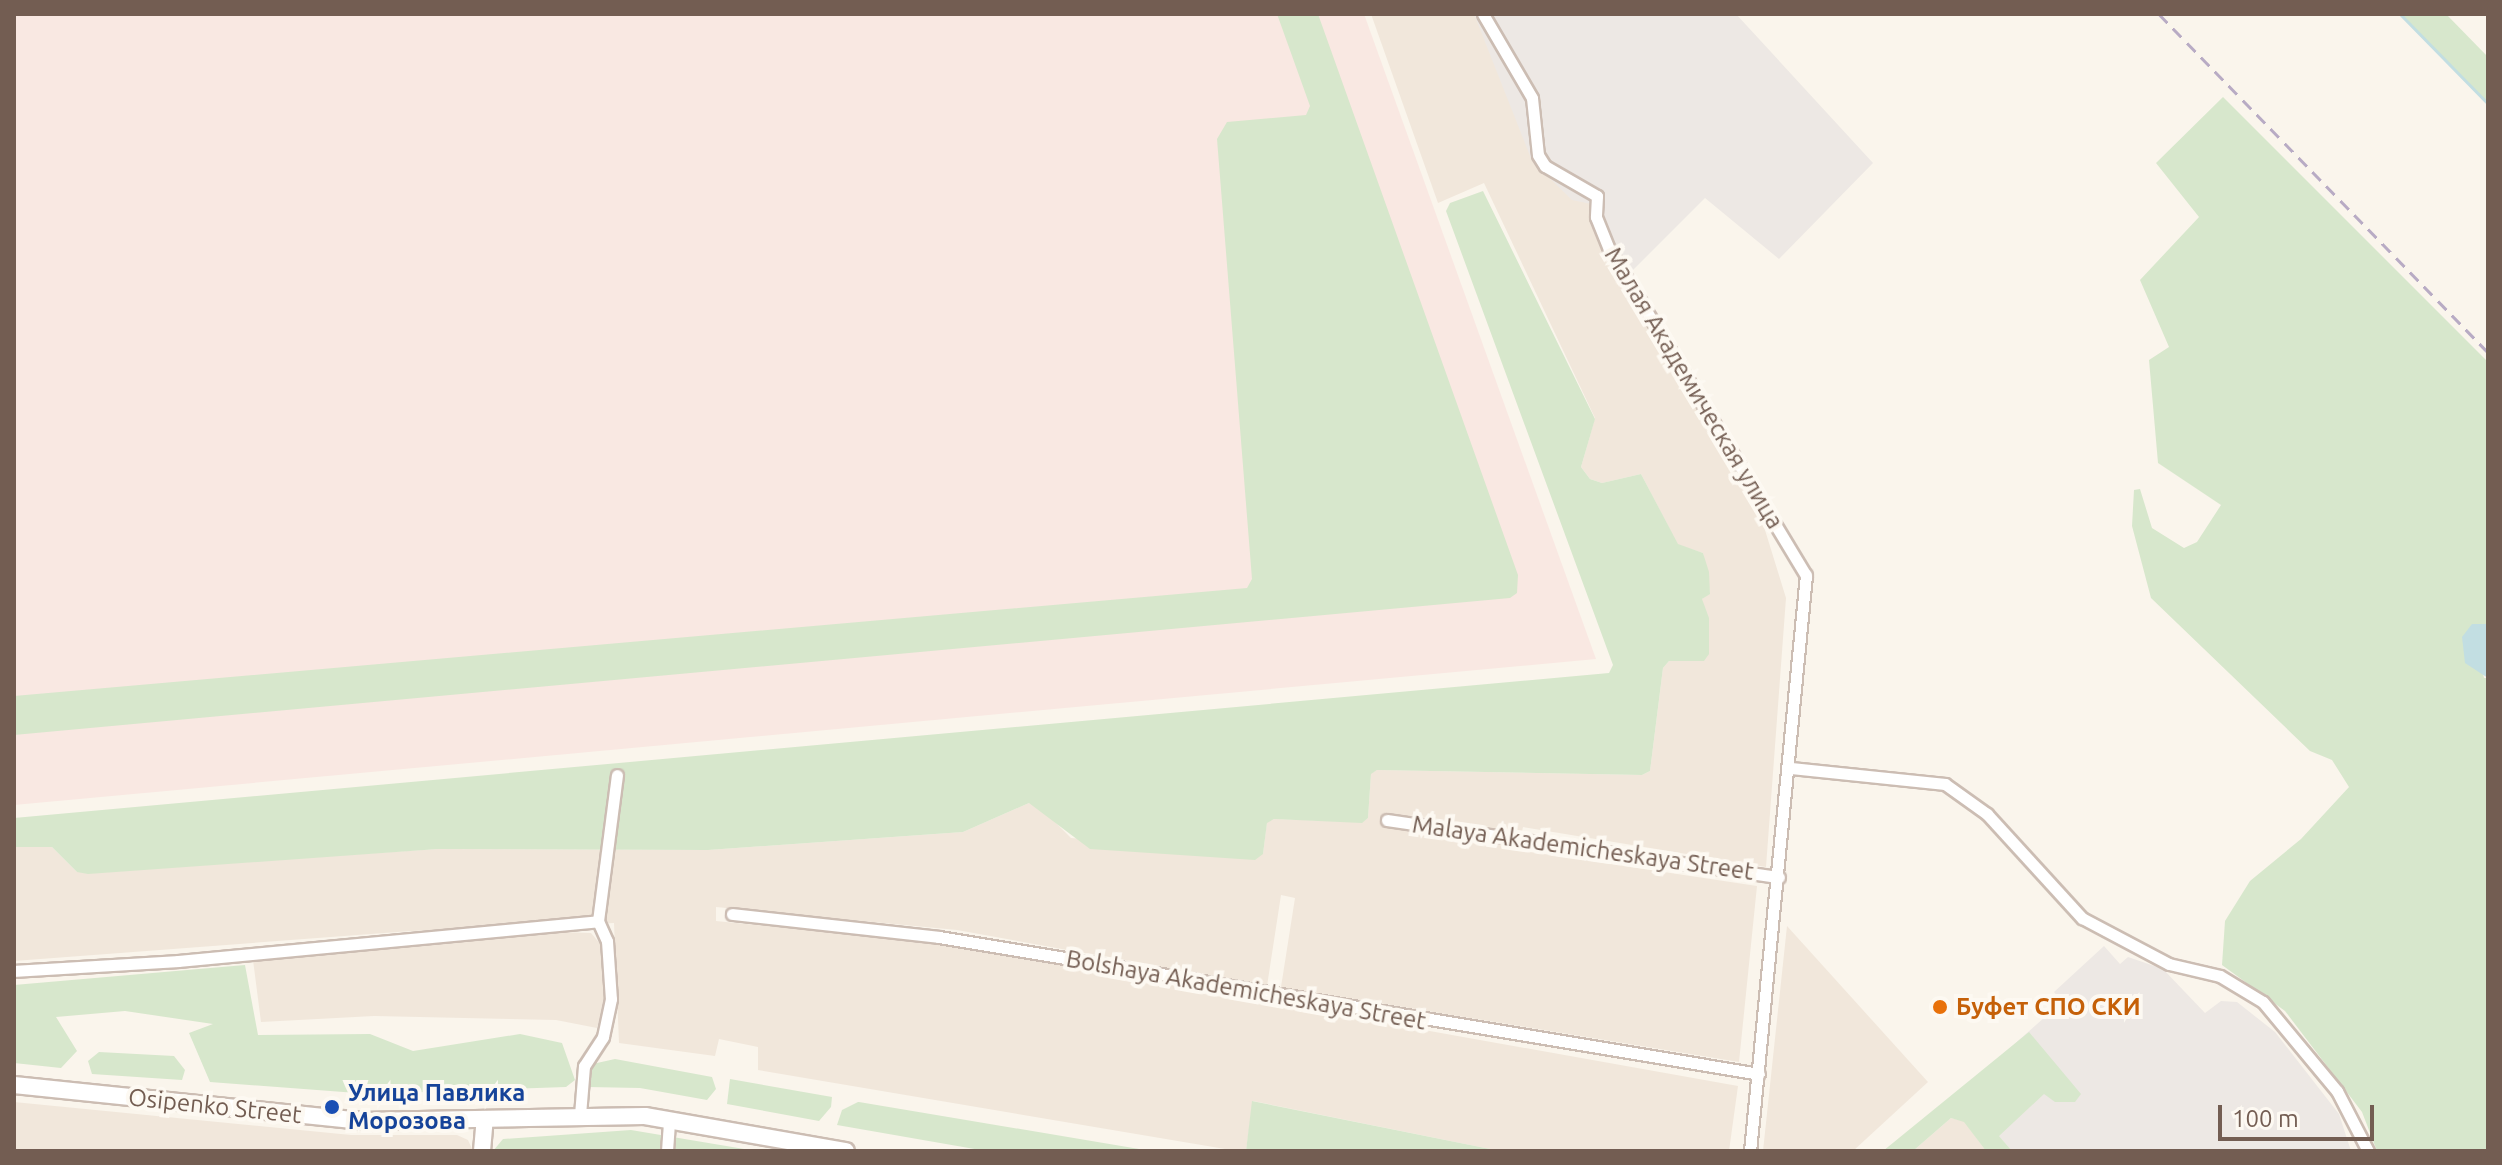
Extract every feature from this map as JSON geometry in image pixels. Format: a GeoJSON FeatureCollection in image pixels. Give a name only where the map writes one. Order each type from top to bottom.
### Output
{"type":"FeatureCollection","features":[{"type":"Feature","properties":{"kind":"main road","name":"Osipenko Street"},"geometry":{"type":"LineString","coordinates":[[14,1085],[362,1121],[580,1115],[669,1120],[846,1151]]}},
{"type":"Feature","properties":{"kind":"main road"},"geometry":{"type":"LineString","coordinates":[[482,1151],[485,1119]]}},
{"type":"Feature","properties":{"kind":"street","name":"Малая Академическая улица"},"geometry":{"type":"LineString","coordinates":[[1483,14],[1532,98],[1538,155],[1545,166],[1597,196],[1596,217],[1609,249],[1806,575],[1791,768]]}},
{"type":"Feature","properties":{"kind":"street"},"geometry":{"type":"LineString","coordinates":[[1750,1151],[1791,768],[1945,784],[1987,814],[2082,918],[2169,964],[2220,976],[2263,1002],[2337,1091],[2368,1151]]}},
{"type":"Feature","properties":{"kind":"street"},"geometry":{"type":"LineString","coordinates":[[580,1115],[584,1066],[603,1037],[611,999],[607,941],[598,921],[617,775]]}},
{"type":"Feature","properties":{"kind":"street","name":"Malaya Akademicheskaya Street"},"geometry":{"type":"LineString","coordinates":[[1387,820],[1779,877]]}},
{"type":"Feature","properties":{"kind":"street","name":"Bolshaya Akademicheskaya Street"},"geometry":{"type":"LineString","coordinates":[[732,914],[939,937],[1759,1074]]}},
{"type":"Feature","properties":{"kind":"street"},"geometry":{"type":"LineString","coordinates":[[14,971],[178,961],[598,921]]}},
{"type":"Feature","properties":{"kind":"street"},"geometry":{"type":"LineString","coordinates":[[667,1151],[669,1120]]}},
{"type":"Feature","properties":{"kind":"shaded area"},"geometry":{"type":"Polygon","coordinates":[[[14,14],[1364,14],[1596,659],[14,805],[14,14]]]}},
{"type":"Feature","properties":{"kind":"shaded area"},"geometry":{"type":"Polygon","coordinates":[[[1371,14],[1474,14],[1596,205],[1608,239],[1772,523],[1765,530],[1786,598],[1766,867],[1523,827],[1518,850],[1757,886],[1739,1062],[1281,987],[1295,898],[1281,895],[1267,986],[957,930],[716,907],[716,921],[937,943],[1738,1086],[1729,1151],[1500,1151],[1253,1101],[1246,1151],[1237,1151],[758,1070],[758,1047],[719,1039],[715,1056],[619,1043],[614,923],[411,931],[14,961],[14,847],[52,847],[77,872],[438,849],[708,850],[963,832],[1029,803],[1037,804],[1071,838],[1263,854],[1267,822],[1274,819],[1362,822],[1368,818],[1371,773],[1377,770],[1642,775],[1650,771],[1663,668],[1669,661],[1704,661],[1702,599],[1710,593],[1703,553],[1678,545],[1641,474],[1602,483],[1590,479],[1581,467],[1595,418],[1484,183],[1438,203],[1371,14]]]}},
{"type":"Feature","properties":{"kind":"shaded area"},"geometry":{"type":"Polygon","coordinates":[[[1474,14],[1736,14],[1873,163],[1779,259],[1705,198],[1626,277],[1596,205],[1572,200],[1532,161],[1474,14]]]}},
{"type":"Feature","properties":{"kind":"shaded area"},"geometry":{"type":"Polygon","coordinates":[[[1787,926],[1928,1082],[1853,1151],[1763,1151],[1787,926]]]}},
{"type":"Feature","properties":{"kind":"shaded area"},"geometry":{"type":"Polygon","coordinates":[[[529,931],[591,933],[602,946],[606,997],[597,1028],[556,1020],[374,1016],[261,1022],[253,960],[529,931]]]}},
{"type":"Feature","properties":{"kind":"shaded area"},"geometry":{"type":"Polygon","coordinates":[[[2104,946],[2120,964],[2128,957],[2163,969],[2205,1013],[2221,1001],[2237,1002],[2275,1032],[2339,1114],[2351,1151],[2012,1151],[1960,1092],[2062,1002],[2054,992],[2104,946]]]}},
{"type":"Feature","properties":{"kind":"shaded area"},"geometry":{"type":"Polygon","coordinates":[[[14,1102],[351,1135],[457,1135],[468,1140],[473,1151],[14,1151],[14,1102]]]}},
{"type":"Feature","properties":{"kind":"shaded area"},"geometry":{"type":"Polygon","coordinates":[[[1951,1118],[1964,1121],[1986,1151],[1913,1151],[1951,1118]]]}},
{"type":"Feature","properties":{"kind":"green space"},"geometry":{"type":"Polygon","coordinates":[[[1277,14],[1318,14],[1518,575],[1517,593],[1510,598],[14,735],[14,696],[1247,588],[1252,579],[1217,139],[1227,122],[1306,115],[1310,106],[1277,14]]]}},
{"type":"Feature","properties":{"kind":"green space"},"geometry":{"type":"Polygon","coordinates":[[[2401,14],[2446,14],[2488,57],[2488,103],[2401,14]]]}},
{"type":"Feature","properties":{"kind":"green space"},"geometry":{"type":"Polygon","coordinates":[[[2223,97],[2488,362],[2488,624],[2472,624],[2484,678],[2488,678],[2488,1151],[2377,1151],[2362,1112],[2285,1011],[2222,965],[2225,921],[2250,881],[2301,839],[2349,787],[2332,760],[2310,751],[2151,598],[2132,526],[2134,490],[2140,489],[2152,528],[2184,548],[2197,542],[2221,505],[2158,463],[2149,360],[2169,347],[2140,280],[2199,217],[2156,163],[2223,97]]]}},
{"type":"Feature","properties":{"kind":"green space"},"geometry":{"type":"Polygon","coordinates":[[[1483,191],[1595,419],[1581,467],[1590,479],[1602,483],[1641,474],[1678,544],[1703,553],[1709,572],[1710,594],[1702,599],[1709,618],[1709,654],[1704,661],[1669,661],[1663,668],[1650,771],[1642,775],[1377,770],[1371,774],[1368,818],[1362,823],[1274,819],[1267,823],[1263,854],[1255,860],[1090,849],[1029,803],[963,832],[708,850],[438,849],[88,874],[77,872],[52,847],[14,847],[14,818],[1609,673],[1613,665],[1446,211],[1450,203],[1483,191]]]}},
{"type":"Feature","properties":{"kind":"green space"},"geometry":{"type":"Polygon","coordinates":[[[245,965],[258,1035],[370,1034],[413,1051],[520,1034],[562,1043],[575,1080],[566,1087],[370,1094],[210,1082],[189,1033],[213,1024],[125,1011],[56,1017],[77,1051],[61,1068],[14,1063],[14,985],[245,965]]]}},
{"type":"Feature","properties":{"kind":"green space"},"geometry":{"type":"Polygon","coordinates":[[[2029,1032],[2081,1094],[2075,1102],[2055,1102],[2044,1094],[1999,1136],[2012,1151],[1986,1151],[1964,1122],[1951,1118],[1913,1151],[1883,1151],[2029,1032]]]}},
{"type":"Feature","properties":{"kind":"green space"},"geometry":{"type":"Polygon","coordinates":[[[99,1052],[174,1056],[185,1070],[182,1080],[92,1074],[88,1061],[99,1052]]]}},
{"type":"Feature","properties":{"kind":"green space"},"geometry":{"type":"Polygon","coordinates":[[[615,1059],[712,1077],[716,1089],[707,1100],[640,1088],[588,1087],[588,1065],[615,1059]]]}},
{"type":"Feature","properties":{"kind":"green space"},"geometry":{"type":"Polygon","coordinates":[[[730,1079],[832,1097],[831,1107],[819,1121],[727,1104],[730,1079]]]}},
{"type":"Feature","properties":{"kind":"green space"},"geometry":{"type":"Polygon","coordinates":[[[1252,1101],[1500,1151],[1246,1151],[1252,1101]]]}},
{"type":"Feature","properties":{"kind":"green space"},"geometry":{"type":"Polygon","coordinates":[[[858,1102],[1151,1151],[986,1151],[837,1125],[842,1110],[858,1102]]]}},
{"type":"Feature","properties":{"kind":"green space"},"geometry":{"type":"Polygon","coordinates":[[[631,1130],[756,1151],[493,1151],[503,1139],[631,1130]]]}},
{"type":"Feature","properties":{"kind":"water"},"geometry":{"type":"Polygon","coordinates":[[[2472,624],[2488,624],[2488,678],[2465,663],[2462,637],[2472,624]]]}},
{"type":"Feature","properties":{"kind":"waterway"},"geometry":{"type":"LineString","coordinates":[[2400,14],[2488,104]]}},
{"type":"Feature","properties":{"kind":"railway"},"geometry":{"type":"LineString","coordinates":[[2159,14],[2488,352]]}},
{"type":"Feature","properties":{"kind":"place","name":"Буфет СПО СКИ"},"geometry":{"type":"Point","coordinates":[1940,1007]}},
{"type":"Feature","properties":{"kind":"place","name":"Улица Павлика Морозова"},"geometry":{"type":"Point","coordinates":[332,1107]}}]}
